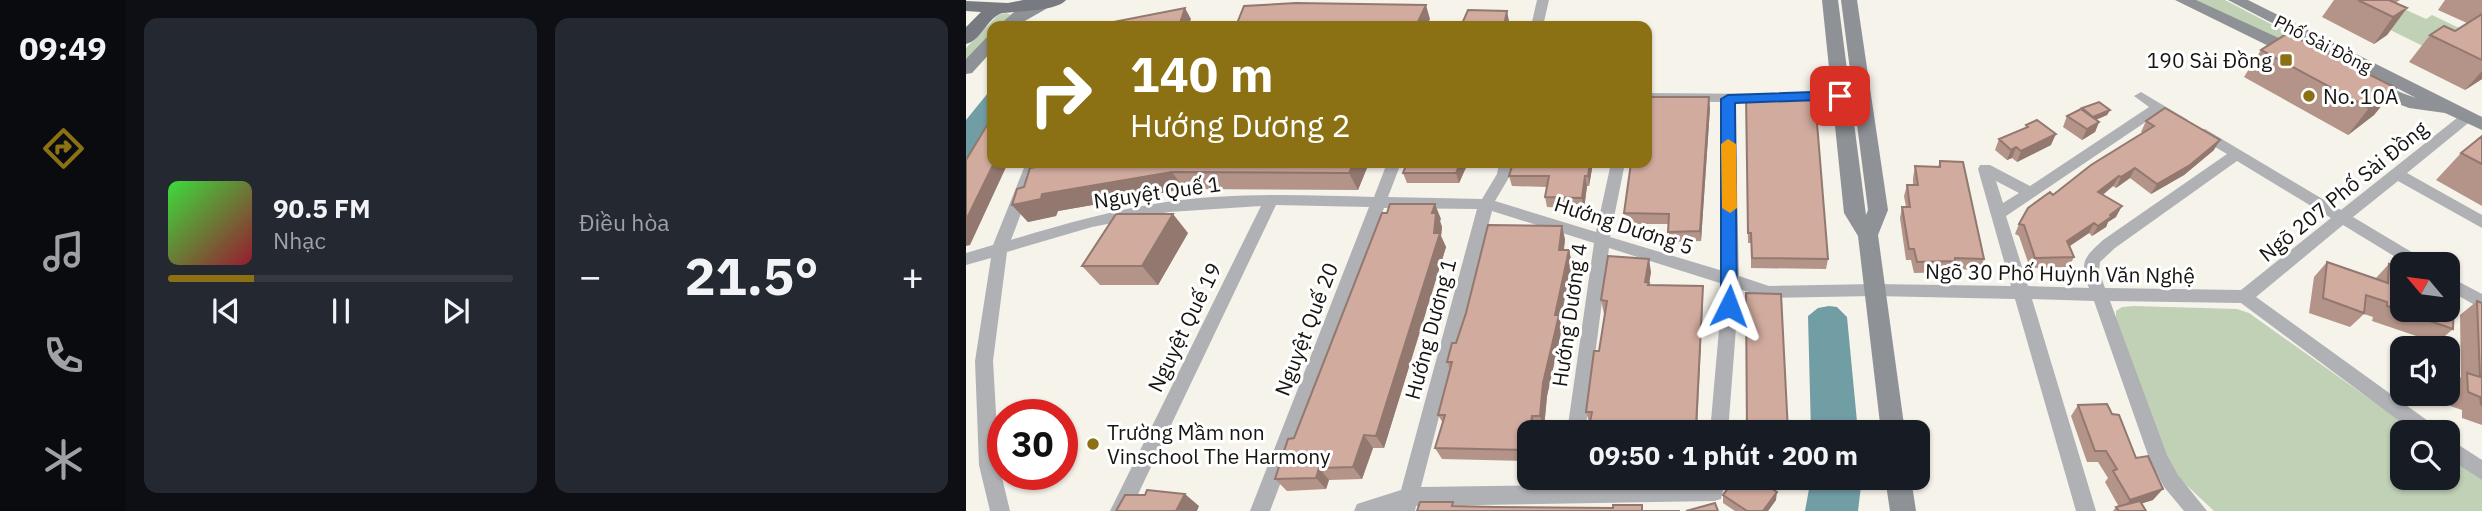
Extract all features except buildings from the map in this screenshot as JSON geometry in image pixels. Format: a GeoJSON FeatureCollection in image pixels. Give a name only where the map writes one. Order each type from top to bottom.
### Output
{"type":"FeatureCollection","features":[{"type":"Feature","properties":{"kind":"main road"},"geometry":{"type":"LineString","coordinates":[[966,38],[977,11],[1054,1]]}},
{"type":"Feature","properties":{"kind":"street"},"geometry":{"type":"LineString","coordinates":[[1538,21],[1543,0]]}},
{"type":"Feature","properties":{"kind":"street"},"geometry":{"type":"LineString","coordinates":[[1830,0],[1854,213],[1868,236],[1891,420]]}},
{"type":"Feature","properties":{"kind":"street"},"geometry":{"type":"LineString","coordinates":[[1849,0],[1878,210],[1868,236]]}},
{"type":"Feature","properties":{"kind":"street","name":"Phố Sài Đồng"},"geometry":{"type":"LineString","coordinates":[[2183,0],[2315,61]]}},
{"type":"Feature","properties":{"kind":"street","name":"Phố Sài Đồng"},"geometry":{"type":"LineString","coordinates":[[2236,0],[2475,121]]}},
{"type":"Feature","properties":{"kind":"street"},"geometry":{"type":"LineString","coordinates":[[1012,21],[1020,15],[1054,1]]}},
{"type":"Feature","properties":{"kind":"street"},"geometry":{"type":"LineString","coordinates":[[966,69],[987,46]]}},
{"type":"Feature","properties":{"kind":"street","name":"Phố Sài Đồng"},"geometry":{"type":"LineString","coordinates":[[2349,77],[2395,98],[2433,107],[2447,107]]}},
{"type":"Feature","properties":{"kind":"street"},"geometry":{"type":"LineString","coordinates":[[1652,97],[1728,99],[1840,96]]}},
{"type":"Feature","properties":{"kind":"street"},"geometry":{"type":"LineString","coordinates":[[2141,96],[2399,252]]}},
{"type":"Feature","properties":{"kind":"street"},"geometry":{"type":"LineString","coordinates":[[1720,420],[1731,281],[1728,99]]}},
{"type":"Feature","properties":{"kind":"street"},"geometry":{"type":"LineString","coordinates":[[1998,214],[2158,107]]}},
{"type":"Feature","properties":{"kind":"street","name":"Ngõ 207 Phố Sài Đồng"},"geometry":{"type":"LineString","coordinates":[[2244,297],[2397,174],[2475,121]]}},
{"type":"Feature","properties":{"kind":"street"},"geometry":{"type":"LineString","coordinates":[[2197,511],[2171,481],[2159,458],[2098,295],[2091,271],[2092,260],[2109,244],[2237,154]]}},
{"type":"Feature","properties":{"kind":"street","name":"Nguyệt Quế 20"},"geometry":{"type":"LineString","coordinates":[[1259,511],[1392,168]]}},
{"type":"Feature","properties":{"kind":"street","name":"Hướng Dương 1"},"geometry":{"type":"LineString","coordinates":[[1407,504],[1486,204],[1505,168]]}},
{"type":"Feature","properties":{"kind":"street","name":"Hướng Dương 4"},"geometry":{"type":"LineString","coordinates":[[1578,420],[1602,240],[1617,168]]}},
{"type":"Feature","properties":{"kind":"street"},"geometry":{"type":"LineString","coordinates":[[2030,192],[1985,169],[2086,511]]}},
{"type":"Feature","properties":{"kind":"street"},"geometry":{"type":"LineString","coordinates":[[1000,511],[989,465],[984,361],[1000,248],[1033,172]]}},
{"type":"Feature","properties":{"kind":"street"},"geometry":{"type":"LineString","coordinates":[[2397,174],[2482,222]]}},
{"type":"Feature","properties":{"kind":"street","name":"Nguyệt Quế 1"},"geometry":{"type":"LineString","coordinates":[[966,259],[1133,212],[1270,200],[1486,204]]}},
{"type":"Feature","properties":{"kind":"street","name":"Nguyệt Quế 19"},"geometry":{"type":"LineString","coordinates":[[1119,511],[1270,200]]}},
{"type":"Feature","properties":{"kind":"street","name":"Hướng Dương 5"},"geometry":{"type":"LineString","coordinates":[[1486,204],[1769,292],[1875,290]]}},
{"type":"Feature","properties":{"kind":"street"},"geometry":{"type":"LineString","coordinates":[[2460,289],[2482,302]]}},
{"type":"Feature","properties":{"kind":"street","name":"Ngõ 30 Phố Huỳnh Văn Nghệ"},"geometry":{"type":"LineString","coordinates":[[1875,290],[2244,297]]}},
{"type":"Feature","properties":{"kind":"street"},"geometry":{"type":"LineString","coordinates":[[2244,297],[2412,420]]}},
{"type":"Feature","properties":{"kind":"street"},"geometry":{"type":"LineString","coordinates":[[2460,455],[2482,471]]}},
{"type":"Feature","properties":{"kind":"street"},"geometry":{"type":"LineString","coordinates":[[1364,511],[1533,490]]}},
{"type":"Feature","properties":{"kind":"street"},"geometry":{"type":"LineString","coordinates":[[1666,490],[1714,490]]}},
{"type":"Feature","properties":{"kind":"street"},"geometry":{"type":"LineString","coordinates":[[1899,490],[1902,511]]}},
{"type":"Feature","properties":{"kind":"green space"},"geometry":{"type":"Polygon","coordinates":[[[2191,0],[2225,0],[2408,96],[2406,96],[2191,0]]]}},
{"type":"Feature","properties":{"kind":"green space"},"geometry":{"type":"Polygon","coordinates":[[[2402,8],[2426,19],[2432,15],[2459,28],[2427,48],[2376,23],[2402,8]]]}},
{"type":"Feature","properties":{"kind":"green space"},"geometry":{"type":"Polygon","coordinates":[[[998,15],[1011,15],[1004,21],[992,21],[998,15]]]}},
{"type":"Feature","properties":{"kind":"green space"},"geometry":{"type":"Polygon","coordinates":[[[987,26],[987,38],[966,61],[966,48],[987,26]]]}},
{"type":"Feature","properties":{"kind":"green space"},"geometry":{"type":"Polygon","coordinates":[[[2122,307],[2237,309],[2249,313],[2399,420],[2390,420],[2390,490],[2460,490],[2460,463],[2482,479],[2482,511],[2214,511],[2182,481],[2161,443],[2116,319],[2116,311],[2122,307]]]}},
{"type":"Feature","properties":{"kind":"water"},"geometry":{"type":"Polygon","coordinates":[[[987,94],[987,143],[966,179],[966,120],[987,94]]]}},
{"type":"Feature","properties":{"kind":"water"},"geometry":{"type":"Polygon","coordinates":[[[1837,307],[1847,317],[1857,420],[1811,420],[1808,316],[1818,308],[1837,307]]]}},
{"type":"Feature","properties":{"kind":"water"},"geometry":{"type":"Polygon","coordinates":[[[1809,490],[1861,490],[1858,511],[1805,511],[1809,490]]]}},
{"type":"Feature","properties":{"kind":"slow traffic"},"geometry":{"type":"LineString","coordinates":[[1728,144],[1730,208]]}},
{"type":"Feature","properties":{"kind":"place","name":"190 Sài Đồng"},"geometry":{"type":"Point","coordinates":[2286,60]}},
{"type":"Feature","properties":{"kind":"place","name":"No. 10A"},"geometry":{"type":"Point","coordinates":[2309,96]}},
{"type":"Feature","properties":{"kind":"place","name":"Trường Mầm non Vinschool The Harmony"},"geometry":{"type":"Point","coordinates":[1093,444]}},
{"type":"Feature","properties":{"kind":"route"},"geometry":{"type":"LineString","coordinates":[[1729,306],[1731,281],[1728,99],[1840,96]]}}]}
